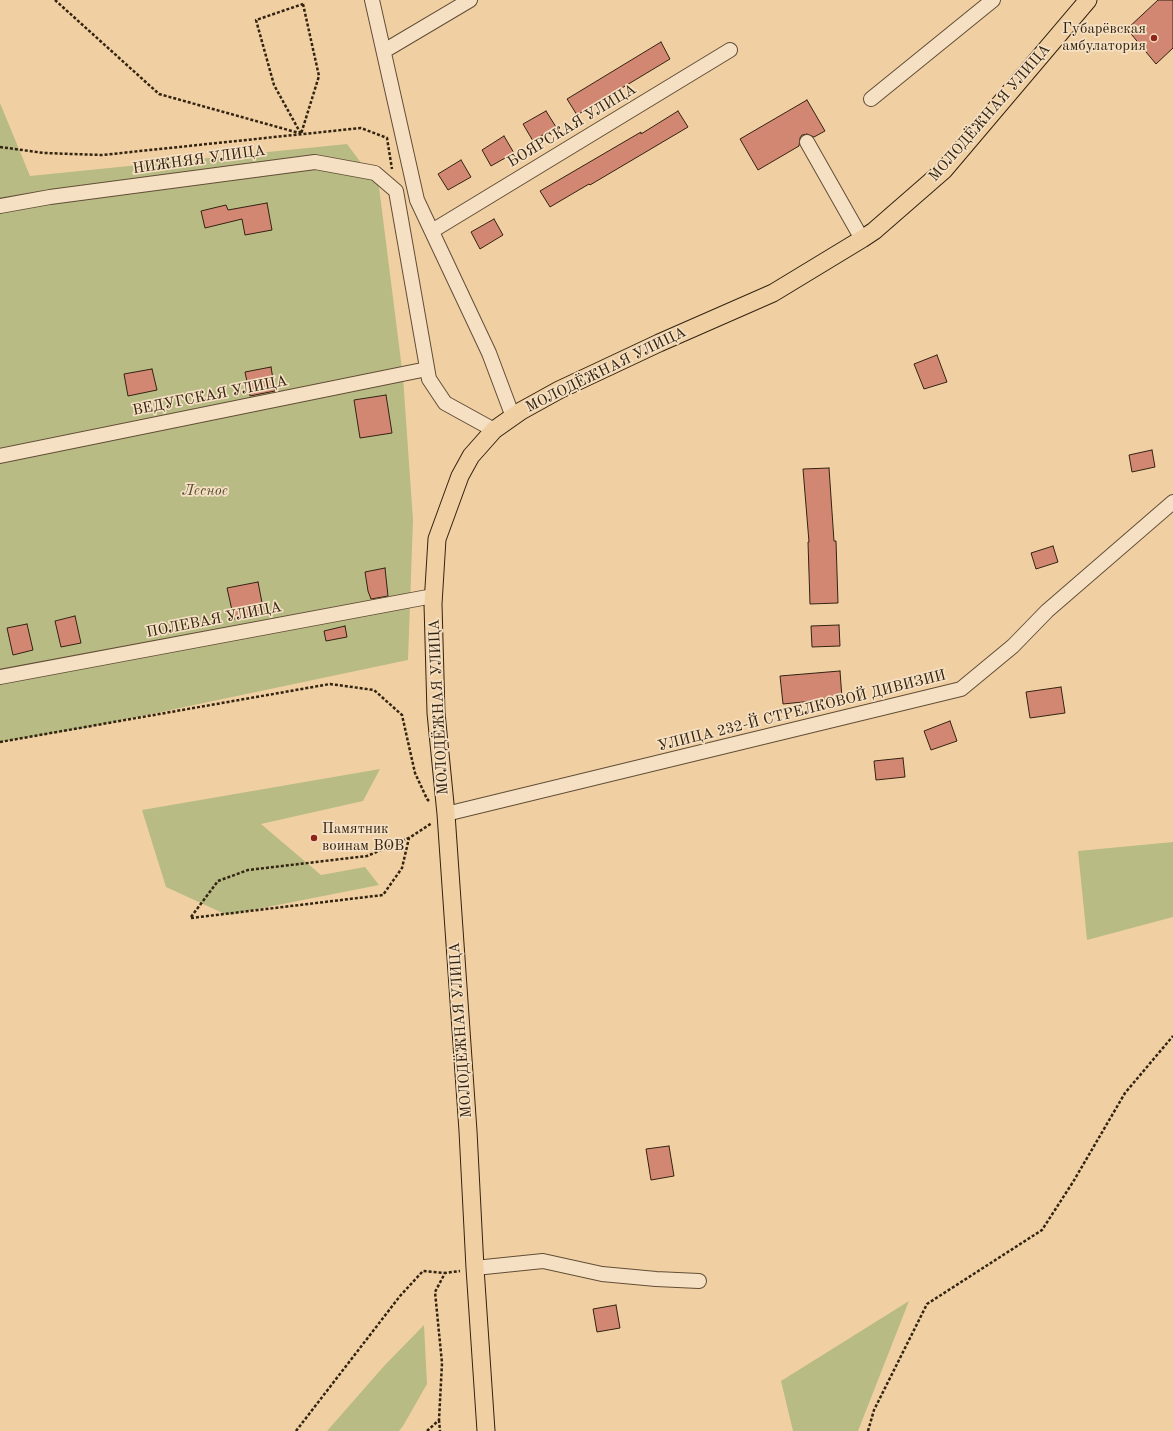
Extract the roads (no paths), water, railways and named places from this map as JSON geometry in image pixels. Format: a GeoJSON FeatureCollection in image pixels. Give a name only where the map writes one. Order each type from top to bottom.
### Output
{"type":"FeatureCollection","features":[{"type":"Feature","properties":{"kind":"main road","name":"МОЛОДЁЖНАЯ УЛИЦА"},"geometry":{"type":"LineString","coordinates":[[486,1431],[475,1268],[468,1131],[446,814],[436,713],[433,596],[437,539],[460,476],[471,456],[494,430],[521,411],[559,390],[652,346],[773,293],[862,239],[944,170],[1088,0]]}},
{"type":"Feature","properties":{"kind":"street"},"geometry":{"type":"LineString","coordinates":[[372,0],[417,200],[489,353],[513,417]]}},
{"type":"Feature","properties":{"kind":"street"},"geometry":{"type":"LineString","coordinates":[[384,51],[470,0]]}},
{"type":"Feature","properties":{"kind":"street"},"geometry":{"type":"LineString","coordinates":[[872,99],[993,0]]}},
{"type":"Feature","properties":{"kind":"street","name":"БОЯРСКАЯ УЛИЦА"},"geometry":{"type":"LineString","coordinates":[[432,230],[730,50]]}},
{"type":"Feature","properties":{"kind":"street"},"geometry":{"type":"LineString","coordinates":[[806,142],[862,239]]}},
{"type":"Feature","properties":{"kind":"street","name":"НИЖНЯЯ УЛИЦА"},"geometry":{"type":"LineString","coordinates":[[0,206],[50,197],[315,162],[375,173],[396,191],[427,369]]}},
{"type":"Feature","properties":{"kind":"street"},"geometry":{"type":"LineString","coordinates":[[427,369],[429,379],[445,403],[494,430]]}},
{"type":"Feature","properties":{"kind":"street","name":"ВЕДУГСКАЯ УЛИЦА"},"geometry":{"type":"LineString","coordinates":[[0,456],[427,369]]}},
{"type":"Feature","properties":{"kind":"street","name":"УЛИЦА 232-Й СТРЕЛКОВОЙ ДИВИЗИИ"},"geometry":{"type":"LineString","coordinates":[[446,814],[961,689],[1013,646],[1048,611],[1173,502]]}},
{"type":"Feature","properties":{"kind":"street","name":"ПОЛЕВАЯ УЛИЦА"},"geometry":{"type":"LineString","coordinates":[[0,676],[433,596]]}},
{"type":"Feature","properties":{"kind":"street"},"geometry":{"type":"LineString","coordinates":[[475,1268],[543,1261],[602,1274],[699,1282]]}},
{"type":"Feature","properties":{"kind":"place","name":"Губарёвская амбулатория"},"geometry":{"type":"Point","coordinates":[1154,38]}},
{"type":"Feature","properties":{"kind":"place","name":"Памятник воинам ВОВ"},"geometry":{"type":"Point","coordinates":[314,838]}},
{"type":"Feature","properties":{"kind":"park label","name":"Лесное"},"geometry":{"type":"Point","coordinates":[205,491]}}]}
